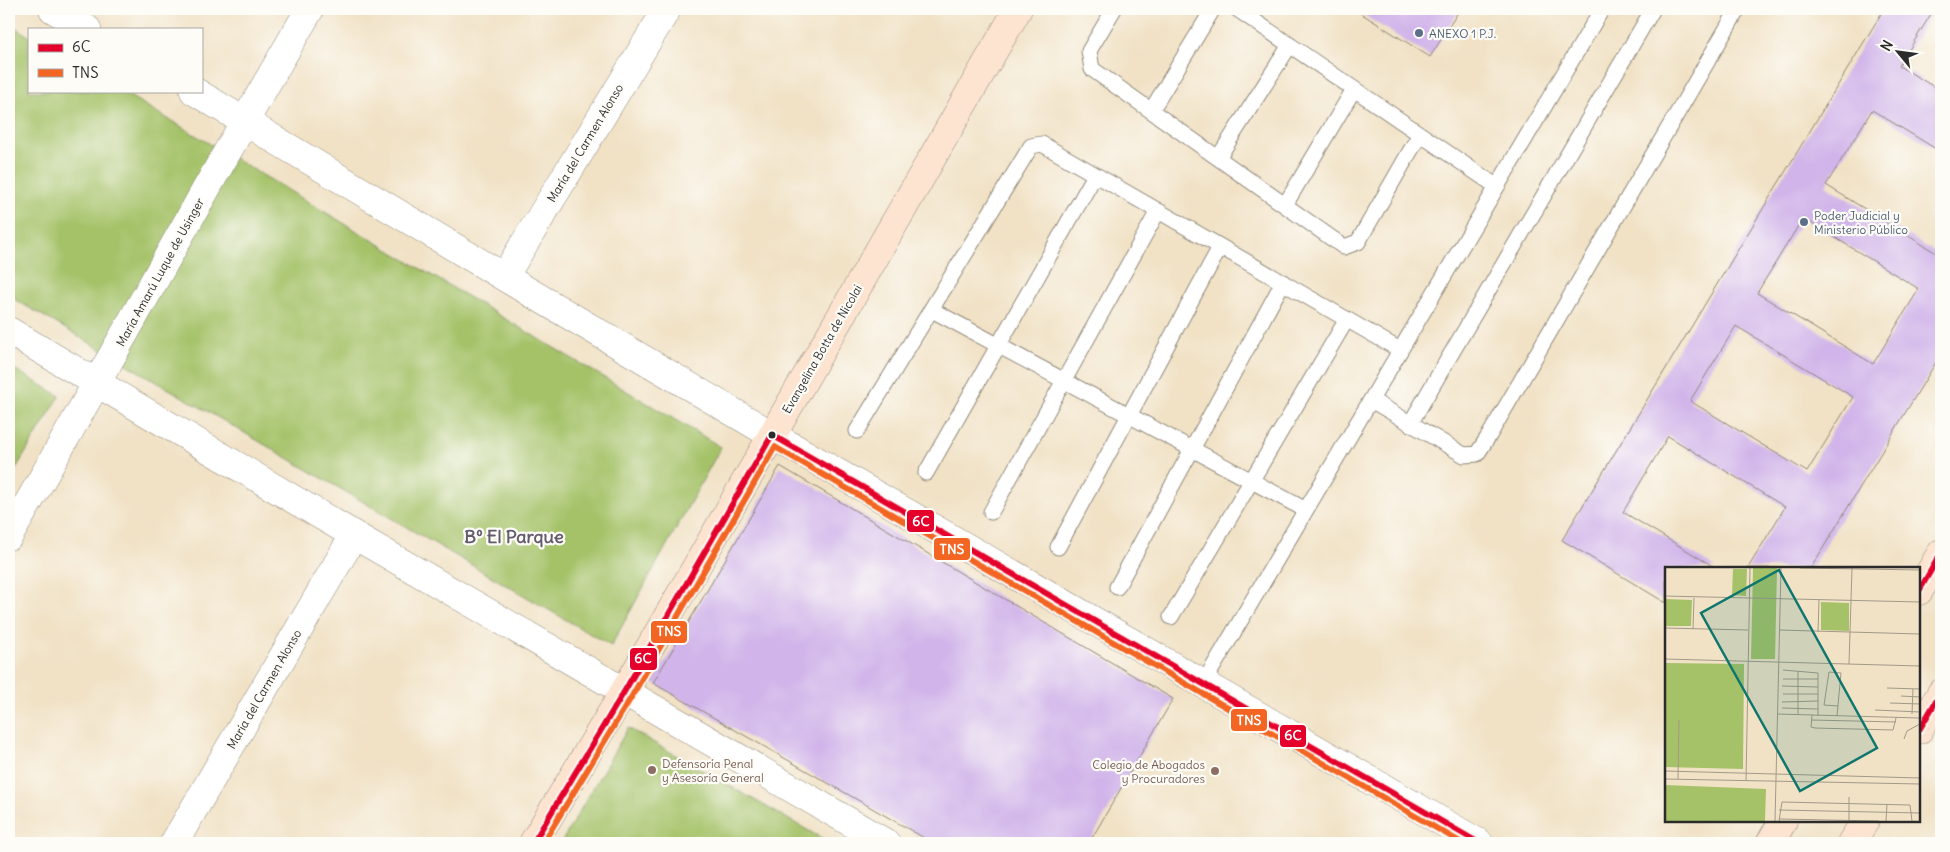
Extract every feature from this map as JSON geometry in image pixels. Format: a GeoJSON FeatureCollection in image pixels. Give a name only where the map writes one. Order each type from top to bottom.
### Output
{"type":"FeatureCollection","features":[{"type":"Feature","properties":{"kind":"street"},"geometry":{"type":"LineString","coordinates":[[52,9],[85,28]]}},
{"type":"Feature","properties":{"kind":"street","name":"María Amarú Luque de Usinger"},"geometry":{"type":"LineString","coordinates":[[9,536],[98,382],[244,120],[310,9]]}},
{"type":"Feature","properties":{"kind":"street","name":"María del Carmen Alonso"},"geometry":{"type":"LineString","coordinates":[[504,277],[667,9]]}},
{"type":"Feature","properties":{"kind":"street","name":"Evangelina Botta de Nicolai"},"geometry":{"type":"LineString","coordinates":[[533,843],[624,692],[1018,9]]}},
{"type":"Feature","properties":{"kind":"street"},"geometry":{"type":"LineString","coordinates":[[196,92],[772,435],[1479,843]]}},
{"type":"Feature","properties":{"kind":"street"},"geometry":{"type":"LineString","coordinates":[[9,330],[354,535],[886,843]]}},
{"type":"Feature","properties":{"kind":"street","name":"María del Carmen Alonso"},"geometry":{"type":"LineString","coordinates":[[174,843],[354,535]]}},
{"type":"Feature","properties":{"kind":"street"},"geometry":{"type":"LineString","coordinates":[[1920,589],[1941,553]]}},
{"type":"Feature","properties":{"kind":"street"},"geometry":{"type":"LineString","coordinates":[[1920,728],[1941,693]]}},
{"type":"Feature","properties":{"kind":"street"},"geometry":{"type":"LineString","coordinates":[[1770,843],[1782,822]]}},
{"type":"Feature","properties":{"kind":"street"},"geometry":{"type":"LineString","coordinates":[[1851,843],[1864,822]]}},
{"type":"Feature","properties":{"kind":"lane"},"geometry":{"type":"LineString","coordinates":[[1114,9],[1089,51],[1092,70],[1344,247],[1358,242],[1420,134]]}},
{"type":"Feature","properties":{"kind":"lane"},"geometry":{"type":"LineString","coordinates":[[1152,111],[1213,9]]}},
{"type":"Feature","properties":{"kind":"lane"},"geometry":{"type":"LineString","coordinates":[[1237,9],[1496,186]]}},
{"type":"Feature","properties":{"kind":"lane"},"geometry":{"type":"LineString","coordinates":[[1203,684],[1602,9]]}},
{"type":"Feature","properties":{"kind":"lane"},"geometry":{"type":"LineString","coordinates":[[1410,424],[1653,9]]}},
{"type":"Feature","properties":{"kind":"lane"},"geometry":{"type":"LineString","coordinates":[[1371,400],[1464,455],[1477,454],[1738,9]]}},
{"type":"Feature","properties":{"kind":"lane"},"geometry":{"type":"LineString","coordinates":[[1218,158],[1290,45]]}},
{"type":"Feature","properties":{"kind":"lane"},"geometry":{"type":"LineString","coordinates":[[1284,205],[1354,89]]}},
{"type":"Feature","properties":{"kind":"lane"},"geometry":{"type":"LineString","coordinates":[[857,431],[1031,146],[1042,144],[1400,350]]}},
{"type":"Feature","properties":{"kind":"lane"},"geometry":{"type":"LineString","coordinates":[[926,473],[1095,175]]}},
{"type":"Feature","properties":{"kind":"lane"},"geometry":{"type":"LineString","coordinates":[[991,512],[1158,211]]}},
{"type":"Feature","properties":{"kind":"lane"},"geometry":{"type":"LineString","coordinates":[[1058,546],[1220,247]]}},
{"type":"Feature","properties":{"kind":"lane"},"geometry":{"type":"LineString","coordinates":[[1117,587],[1283,282]]}},
{"type":"Feature","properties":{"kind":"lane"},"geometry":{"type":"LineString","coordinates":[[932,310],[1306,510]]}},
{"type":"Feature","properties":{"kind":"lane"},"geometry":{"type":"LineString","coordinates":[[1171,617],[1347,319]]}},
{"type":"Feature","properties":{"kind":"green space"},"geometry":{"type":"Polygon","coordinates":[[[9,24],[28,35],[28,92],[123,92],[721,447],[611,646],[9,296],[9,24]]]}},
{"type":"Feature","properties":{"kind":"green space"},"geometry":{"type":"Polygon","coordinates":[[[9,366],[60,396],[9,480],[9,366]]]}},
{"type":"Feature","properties":{"kind":"green space","name":"Defensoría Penal y Asesoría General"},"geometry":{"type":"Polygon","coordinates":[[[628,728],[830,843],[561,843],[628,728]]]}},
{"type":"Feature","properties":{"kind":"building","name":"ANEXO 1 P.J."},"geometry":{"type":"Polygon","coordinates":[[[1354,9],[1460,9],[1430,57],[1354,9]]]}},
{"type":"Feature","properties":{"kind":"building"},"geometry":{"type":"Polygon","coordinates":[[[1884,9],[1934,9],[1899,66],[1941,91],[1941,152],[1872,110],[1826,185],[1941,256],[1941,354],[1812,567],[1749,567],[1785,507],[1668,436],[1623,512],[1714,567],[1665,567],[1665,602],[1562,540],[1884,9]],[[1803,218],[1757,293],[1873,364],[1919,289],[1803,218]],[[1736,326],[1690,401],[1807,472],[1853,397],[1736,326]]]}},
{"type":"Feature","properties":{"kind":"building"},"geometry":{"type":"Polygon","coordinates":[[[780,466],[1173,699],[1089,843],[933,843],[653,683],[780,466]]]}},
{"type":"Feature","properties":{"kind":"transit line","name":"6C"},"geometry":{"type":"LineString","coordinates":[[533,843],[624,692],[772,435],[1479,843]]}},
{"type":"Feature","properties":{"kind":"transit line","name":"TNS"},"geometry":{"type":"LineString","coordinates":[[543,843],[632,696],[775,447],[1462,843]]}},
{"type":"Feature","properties":{"kind":"transit line","name":"6C"},"geometry":{"type":"LineString","coordinates":[[1920,589],[1941,553]]}},
{"type":"Feature","properties":{"kind":"transit line","name":"6C"},"geometry":{"type":"LineString","coordinates":[[1920,728],[1941,693]]}},
{"type":"Feature","properties":{"kind":"place","name":"ANEXO 1 P.J."},"geometry":{"type":"Point","coordinates":[1419,33]}},
{"type":"Feature","properties":{"kind":"place","name":"Poder Judicial y Ministerio Público"},"geometry":{"type":"Point","coordinates":[1804,222]}},
{"type":"Feature","properties":{"kind":"place","name":"Defensoría Penal y Asesoría General"},"geometry":{"type":"Point","coordinates":[652,770]}},
{"type":"Feature","properties":{"kind":"place","name":"Colegio de Abogados y Procuradores"},"geometry":{"type":"Point","coordinates":[1215,771]}},
{"type":"Feature","properties":{"kind":"district","name":"Bº El Parque"},"geometry":{"type":"Point","coordinates":[514,536]}}]}
